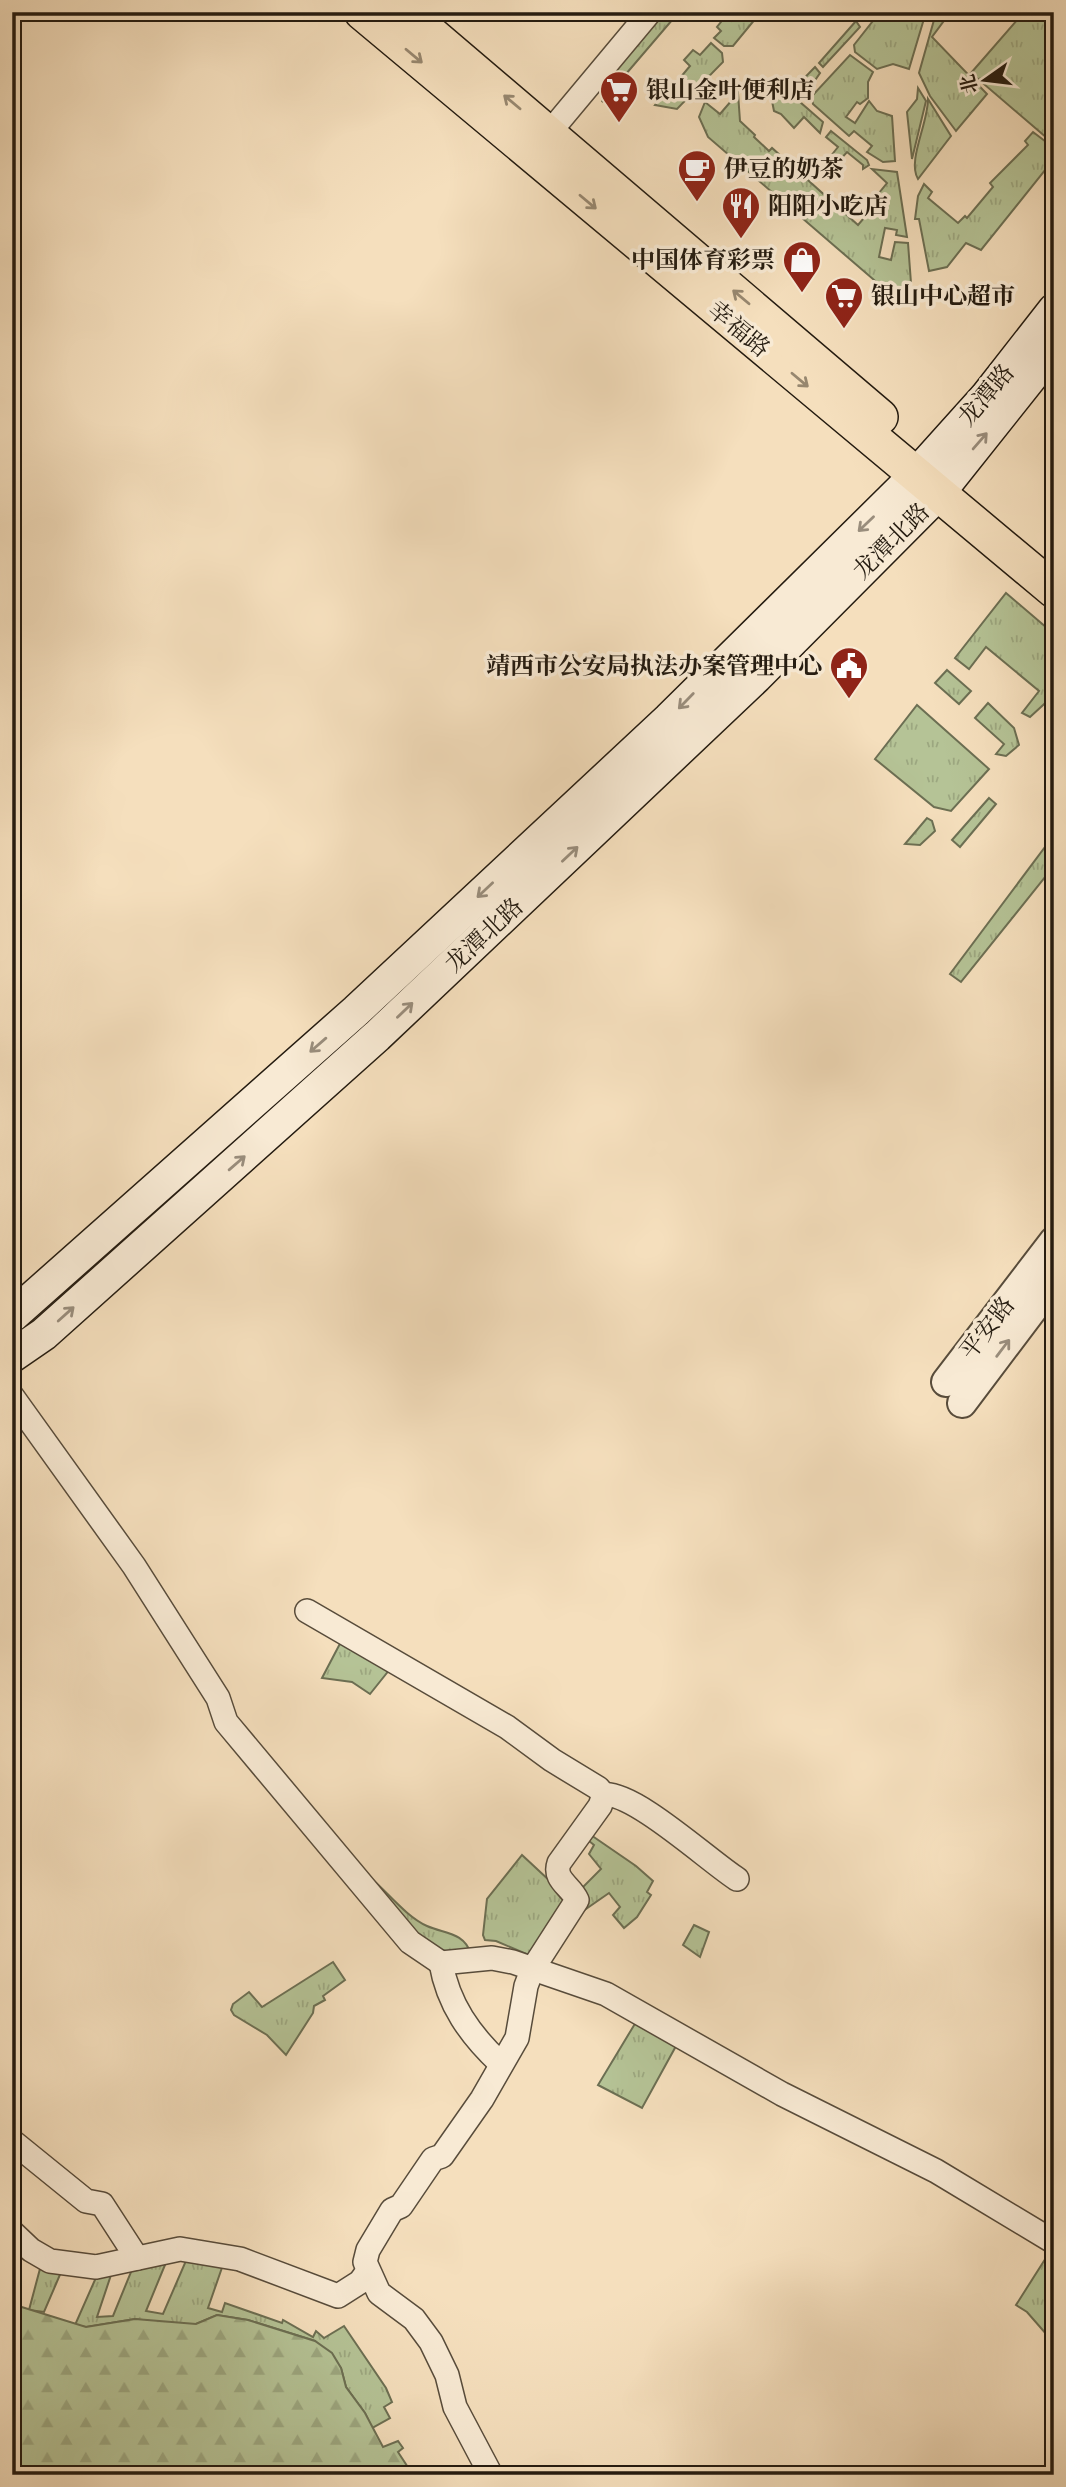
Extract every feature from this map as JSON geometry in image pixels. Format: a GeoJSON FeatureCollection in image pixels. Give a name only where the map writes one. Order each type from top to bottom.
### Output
{"type":"FeatureCollection","features":[{"type":"Feature","properties":{"kind":"main road","name":"幸福路"},"geometry":{"type":"LineString","coordinates":[[362,12],[933,477],[1054,564]]}},
{"type":"Feature","properties":{"kind":"main road","name":"幸福路"},"geometry":{"type":"LineString","coordinates":[[405,12],[549,133],[933,477],[1054,590]]}},
{"type":"Feature","properties":{"kind":"main road","name":"龙潭路"},"geometry":{"type":"LineString","coordinates":[[933,477],[986,397],[1054,310]]}},
{"type":"Feature","properties":{"kind":"main road","name":"龙潭路"},"geometry":{"type":"LineString","coordinates":[[933,477],[1004,414],[1054,348]]}},
{"type":"Feature","properties":{"kind":"main road","name":"龙潭北路"},"geometry":{"type":"LineString","coordinates":[[12,1316],[356,1011],[933,477]]}},
{"type":"Feature","properties":{"kind":"main road","name":"龙潭北路"},"geometry":{"type":"LineString","coordinates":[[12,1356],[44,1334],[377,1036],[756,677],[933,477]]}},
{"type":"Feature","properties":{"kind":"street"},"geometry":{"type":"LineString","coordinates":[[549,133],[650,12]]}},
{"type":"Feature","properties":{"kind":"street","name":"平安路"},"geometry":{"type":"LineString","coordinates":[[1054,1241],[954,1392],[1054,1281]]}},
{"type":"Feature","properties":{"kind":"street"},"geometry":{"type":"LineString","coordinates":[[12,1396],[134,1566],[218,1698],[226,1722],[410,1942],[441,1963],[455,2007],[466,2026],[500,2063]]}},
{"type":"Feature","properties":{"kind":"street"},"geometry":{"type":"LineString","coordinates":[[307,1611],[507,1727],[552,1760],[598,1788],[604,1795],[614,1795],[642,1809],[737,1879]]}},
{"type":"Feature","properties":{"kind":"street"},"geometry":{"type":"LineString","coordinates":[[491,2475],[455,2407],[447,2375],[431,2343],[414,2319],[379,2292],[365,2262],[368,2250],[392,2210],[401,2206],[433,2159],[442,2156],[482,2099],[500,2063],[517,2038],[526,1986],[532,1970],[577,1900],[574,1893],[559,1878],[556,1870],[600,1806],[604,1795]]}},
{"type":"Feature","properties":{"kind":"street"},"geometry":{"type":"LineString","coordinates":[[441,1963],[492,1958],[606,1994],[771,2088],[936,2171],[1054,2242]]}},
{"type":"Feature","properties":{"kind":"street"},"geometry":{"type":"LineString","coordinates":[[12,2141],[86,2201],[102,2204],[137,2258]]}},
{"type":"Feature","properties":{"kind":"street"},"geometry":{"type":"LineString","coordinates":[[12,2232],[31,2250],[50,2261],[96,2267],[180,2249],[222,2254],[277,2271],[338,2296],[352,2289],[368,2271]]}},
{"type":"Feature","properties":{"kind":"green space"},"geometry":{"type":"Polygon","coordinates":[[[659,12],[679,12],[602,102],[612,75],[659,12]]]}},
{"type":"Feature","properties":{"kind":"green space"},"geometry":{"type":"Polygon","coordinates":[[[738,12],[761,12],[733,46],[724,46],[714,38],[721,31],[717,27],[725,17],[731,21],[738,12]]]}},
{"type":"Feature","properties":{"kind":"green space"},"geometry":{"type":"Polygon","coordinates":[[[880,12],[926,12],[909,69],[893,64],[877,69],[855,52],[854,45],[880,12]]]}},
{"type":"Feature","properties":{"kind":"green space"},"geometry":{"type":"Polygon","coordinates":[[[1024,12],[1054,12],[1054,144],[971,73],[1024,12]]]}},
{"type":"Feature","properties":{"kind":"green space"},"geometry":{"type":"Polygon","coordinates":[[[939,18],[943,22],[932,37],[987,94],[956,131],[930,96],[919,73],[934,20],[939,18]]]}},
{"type":"Feature","properties":{"kind":"green space"},"geometry":{"type":"Polygon","coordinates":[[[856,21],[860,27],[823,67],[819,63],[856,21]]]}},
{"type":"Feature","properties":{"kind":"green space"},"geometry":{"type":"Polygon","coordinates":[[[711,43],[722,53],[723,62],[677,109],[655,105],[664,94],[661,91],[666,87],[670,90],[690,66],[684,60],[693,50],[700,55],[711,43]]]}},
{"type":"Feature","properties":{"kind":"green space"},"geometry":{"type":"Polygon","coordinates":[[[850,55],[873,72],[868,82],[868,98],[860,104],[857,102],[846,117],[855,123],[869,101],[877,111],[892,116],[895,161],[883,162],[867,152],[872,146],[854,131],[849,136],[813,104],[812,96],[850,55]]]}},
{"type":"Feature","properties":{"kind":"green space"},"geometry":{"type":"Polygon","coordinates":[[[815,67],[820,73],[800,102],[823,122],[820,133],[804,117],[794,128],[781,114],[774,111],[772,101],[777,95],[783,100],[815,67]]]}},
{"type":"Feature","properties":{"kind":"green space"},"geometry":{"type":"Polygon","coordinates":[[[918,88],[926,101],[912,159],[907,112],[917,99],[918,88]]]}},
{"type":"Feature","properties":{"kind":"green space"},"geometry":{"type":"Polygon","coordinates":[[[738,93],[740,121],[754,137],[769,151],[772,148],[858,225],[882,197],[879,193],[887,183],[872,169],[897,172],[907,237],[896,235],[897,230],[885,228],[879,257],[891,260],[895,242],[908,243],[911,283],[908,292],[899,297],[888,292],[708,137],[699,117],[705,102],[720,114],[738,93]]]}},
{"type":"Feature","properties":{"kind":"green space"},"geometry":{"type":"Polygon","coordinates":[[[928,99],[951,136],[918,179],[915,171],[916,152],[928,99]]]}},
{"type":"Feature","properties":{"kind":"green space"},"geometry":{"type":"Polygon","coordinates":[[[831,131],[867,160],[869,165],[863,169],[863,165],[847,152],[837,163],[830,157],[838,147],[826,137],[831,131]]]}},
{"type":"Feature","properties":{"kind":"green space"},"geometry":{"type":"Polygon","coordinates":[[[1033,132],[1054,148],[1054,159],[981,250],[966,243],[947,267],[929,271],[919,219],[915,219],[918,196],[924,184],[932,192],[928,198],[958,223],[965,216],[967,218],[993,187],[990,183],[1028,145],[1025,141],[1033,132]]]}},
{"type":"Feature","properties":{"kind":"green space"},"geometry":{"type":"Polygon","coordinates":[[[1006,593],[1054,634],[1054,695],[1030,717],[1022,713],[1039,691],[986,647],[969,669],[955,658],[1006,593]]]}},
{"type":"Feature","properties":{"kind":"green space"},"geometry":{"type":"Polygon","coordinates":[[[947,670],[971,691],[959,704],[935,683],[947,670]]]}},
{"type":"Feature","properties":{"kind":"green space"},"geometry":{"type":"Polygon","coordinates":[[[988,703],[1014,728],[1019,745],[1006,756],[996,754],[1004,744],[975,718],[988,703]]]}},
{"type":"Feature","properties":{"kind":"green space"},"geometry":{"type":"Polygon","coordinates":[[[917,705],[989,769],[951,811],[934,807],[875,759],[917,705]]]}},
{"type":"Feature","properties":{"kind":"green space"},"geometry":{"type":"Polygon","coordinates":[[[989,798],[996,804],[960,847],[952,840],[989,798]]]}},
{"type":"Feature","properties":{"kind":"green space"},"geometry":{"type":"Polygon","coordinates":[[[927,818],[932,821],[935,831],[920,845],[905,844],[927,818]]]}},
{"type":"Feature","properties":{"kind":"green space"},"geometry":{"type":"Polygon","coordinates":[[[1054,835],[1054,866],[961,982],[950,974],[1054,835]]]}},
{"type":"Feature","properties":{"kind":"green space"},"geometry":{"type":"Polygon","coordinates":[[[344,1636],[390,1669],[370,1694],[352,1682],[322,1678],[344,1636]]]}},
{"type":"Feature","properties":{"kind":"green space"},"geometry":{"type":"Polygon","coordinates":[[[588,1833],[653,1881],[647,1892],[651,1895],[637,1917],[624,1928],[613,1915],[620,1907],[609,1893],[583,1911],[580,1890],[601,1869],[589,1854],[594,1845],[584,1837],[588,1833]]]}},
{"type":"Feature","properties":{"kind":"green space"},"geometry":{"type":"Polygon","coordinates":[[[522,1855],[566,1896],[531,1956],[496,1941],[485,1940],[483,1935],[487,1899],[522,1855]]]}},
{"type":"Feature","properties":{"kind":"green space"},"geometry":{"type":"Polygon","coordinates":[[[372,1879],[412,1917],[464,1941],[471,1954],[449,1955],[429,1944],[395,1911],[372,1879]]]}},
{"type":"Feature","properties":{"kind":"green space"},"geometry":{"type":"Polygon","coordinates":[[[694,1925],[709,1932],[700,1957],[683,1945],[694,1925]]]}},
{"type":"Feature","properties":{"kind":"green space"},"geometry":{"type":"Polygon","coordinates":[[[333,1962],[345,1980],[323,1996],[325,2000],[314,2006],[313,2013],[286,2055],[267,2035],[234,2015],[231,2010],[233,2004],[249,1992],[262,2007],[333,1962]]]}},
{"type":"Feature","properties":{"kind":"green space"},"geometry":{"type":"Polygon","coordinates":[[[636,2022],[676,2046],[642,2108],[598,2085],[636,2022]]]}},
{"type":"Feature","properties":{"kind":"green space"},"geometry":{"type":"Polygon","coordinates":[[[1049,2253],[1054,2256],[1054,2343],[1027,2312],[1016,2305],[1049,2253]]]}},
{"type":"Feature","properties":{"kind":"green space"},"geometry":{"type":"Polygon","coordinates":[[[188,2256],[225,2259],[208,2308],[222,2312],[225,2303],[282,2323],[283,2320],[313,2337],[316,2331],[324,2338],[344,2326],[386,2388],[392,2402],[384,2407],[390,2418],[372,2428],[365,2413],[346,2387],[341,2368],[315,2341],[248,2320],[217,2315],[196,2324],[181,2325],[135,2319],[86,2327],[75,2325],[98,2273],[113,2269],[97,2317],[113,2316],[133,2267],[167,2260],[146,2311],[163,2314],[188,2256]]]}},
{"type":"Feature","properties":{"kind":"green space"},"geometry":{"type":"Polygon","coordinates":[[[41,2265],[62,2270],[44,2312],[29,2310],[41,2265]]]}},
{"type":"Feature","properties":{"kind":"green space"},"geometry":{"type":"Polygon","coordinates":[[[12,2304],[86,2327],[135,2319],[196,2324],[217,2315],[248,2320],[315,2341],[332,2353],[341,2368],[346,2387],[365,2413],[383,2447],[398,2441],[403,2448],[398,2452],[413,2475],[12,2475],[12,2304]]]}},
{"type":"Feature","properties":{"kind":"place","name":"银山金叶便利店"},"geometry":{"type":"Point","coordinates":[619,124]}},
{"type":"Feature","properties":{"kind":"place","name":"伊豆的奶茶"},"geometry":{"type":"Point","coordinates":[697,203]}},
{"type":"Feature","properties":{"kind":"place","name":"阳阳小吃店"},"geometry":{"type":"Point","coordinates":[741,240]}},
{"type":"Feature","properties":{"kind":"place","name":"中国体育彩票"},"geometry":{"type":"Point","coordinates":[802,294]}},
{"type":"Feature","properties":{"kind":"place","name":"银山中心超市"},"geometry":{"type":"Point","coordinates":[844,330]}},
{"type":"Feature","properties":{"kind":"place","name":"靖西市公安局执法办案管理中心"},"geometry":{"type":"Point","coordinates":[849,700]}}]}
